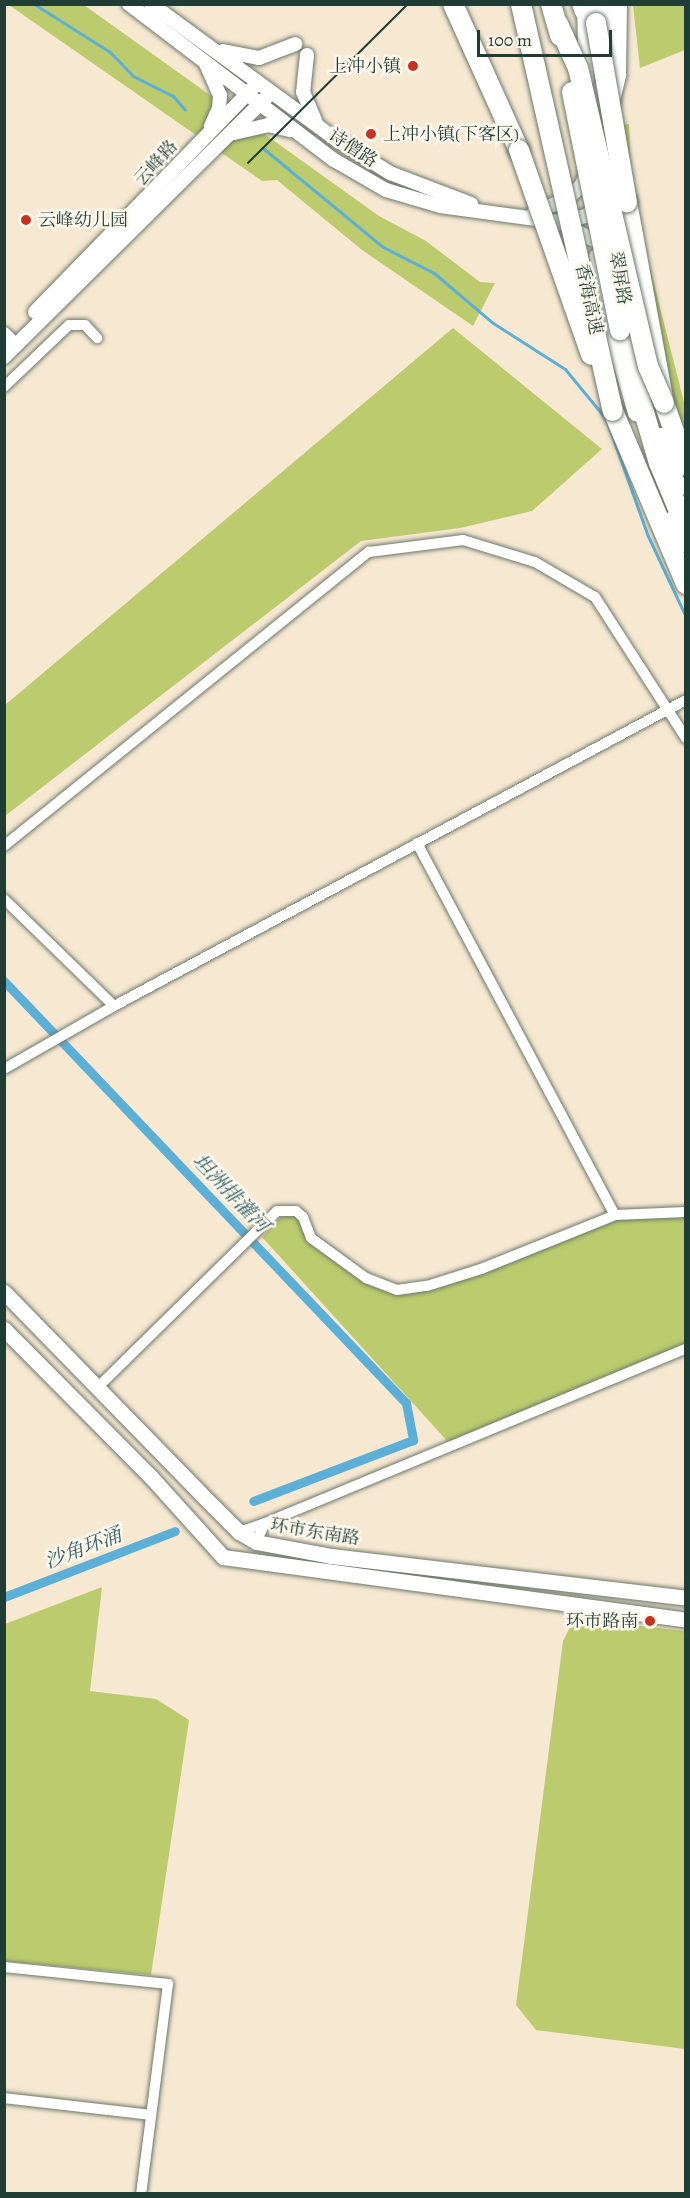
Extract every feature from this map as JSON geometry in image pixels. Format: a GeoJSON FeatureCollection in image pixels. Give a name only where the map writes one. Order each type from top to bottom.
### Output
{"type":"FeatureCollection","features":[{"type":"Feature","properties":{"kind":"highway"},"geometry":{"type":"LineString","coordinates":[[453,4],[519,150],[559,255],[584,339],[613,411]]}},
{"type":"Feature","properties":{"kind":"highway","name":"香海高速"},"geometry":{"type":"LineString","coordinates":[[521,4],[544,90],[613,411],[686,584]]}},
{"type":"Feature","properties":{"kind":"highway","name":"香海高速"},"geometry":{"type":"LineString","coordinates":[[552,4],[620,330],[659,463],[686,528]]}},
{"type":"Feature","properties":{"kind":"highway"},"geometry":{"type":"LineString","coordinates":[[586,6],[664,402]]}},
{"type":"Feature","properties":{"kind":"highway"},"geometry":{"type":"LineString","coordinates":[[558,24],[578,68],[648,366],[664,402],[686,465]]}},
{"type":"Feature","properties":{"kind":"main road","name":"翠屏路"},"geometry":{"type":"LineString","coordinates":[[609,4],[604,37],[613,234],[645,387],[686,505]]}},
{"type":"Feature","properties":{"kind":"main road"},"geometry":{"type":"LineString","coordinates":[[607,122],[618,75],[619,4]]}},
{"type":"Feature","properties":{"kind":"main road","name":"翠屏路"},"geometry":{"type":"LineString","coordinates":[[586,6],[590,215],[609,325],[627,390],[658,480],[686,545]]}},
{"type":"Feature","properties":{"kind":"main road","name":"环市东南路"},"geometry":{"type":"LineString","coordinates":[[4,1292],[239,1532],[256,1542],[331,1556],[686,1598]]}},
{"type":"Feature","properties":{"kind":"main road","name":"环市东南路"},"geometry":{"type":"LineString","coordinates":[[4,1329],[176,1504],[224,1557],[686,1620]]}},
{"type":"Feature","properties":{"kind":"street","name":"诗僧路"},"geometry":{"type":"LineString","coordinates":[[129,4],[203,59],[254,88]]}},
{"type":"Feature","properties":{"kind":"street","name":"诗僧路"},"geometry":{"type":"LineString","coordinates":[[151,4],[208,45],[266,97],[318,126],[390,173],[429,190],[471,204],[536,212],[566,200],[581,186],[590,168]]}},
{"type":"Feature","properties":{"kind":"street"},"geometry":{"type":"LineString","coordinates":[[208,45],[252,59],[275,54],[295,44]]}},
{"type":"Feature","properties":{"kind":"street"},"geometry":{"type":"LineString","coordinates":[[307,55],[303,92],[318,126]]}},
{"type":"Feature","properties":{"kind":"street"},"geometry":{"type":"LineString","coordinates":[[203,59],[217,85],[220,102],[206,136]]}},
{"type":"Feature","properties":{"kind":"street","name":"云峰路"},"geometry":{"type":"LineString","coordinates":[[4,357],[8,341],[254,88]]}},
{"type":"Feature","properties":{"kind":"street","name":"诗僧路"},"geometry":{"type":"LineString","coordinates":[[266,97],[302,135],[334,160],[386,190],[469,211],[558,222],[594,240]]}},
{"type":"Feature","properties":{"kind":"street","name":"云峰路"},"geometry":{"type":"LineString","coordinates":[[8,341],[229,135],[266,97]]}},
{"type":"Feature","properties":{"kind":"street"},"geometry":{"type":"LineString","coordinates":[[229,135],[272,125],[302,135]]}},
{"type":"Feature","properties":{"kind":"street"},"geometry":{"type":"LineString","coordinates":[[558,222],[590,215],[604,199],[610,179]]}},
{"type":"Feature","properties":{"kind":"street"},"geometry":{"type":"LineString","coordinates":[[536,212],[590,215],[613,234]]}},
{"type":"Feature","properties":{"kind":"street"},"geometry":{"type":"LineString","coordinates":[[4,387],[69,325],[85,325],[94,334]]}},
{"type":"Feature","properties":{"kind":"street"},"geometry":{"type":"LineString","coordinates":[[4,846],[369,552],[463,540],[535,562],[596,597],[686,738]]}},
{"type":"Feature","properties":{"kind":"street"},"geometry":{"type":"LineString","coordinates":[[4,1069],[29,1052],[85,1025],[114,1006],[686,700]]}},
{"type":"Feature","properties":{"kind":"street"},"geometry":{"type":"LineString","coordinates":[[417,843],[615,1215]]}},
{"type":"Feature","properties":{"kind":"street"},"geometry":{"type":"LineString","coordinates":[[4,898],[114,1006]]}},
{"type":"Feature","properties":{"kind":"street"},"geometry":{"type":"LineString","coordinates":[[97,1388],[277,1211],[296,1211],[303,1217],[311,1238],[366,1278],[397,1290],[427,1286],[481,1269],[615,1215],[686,1212]]}},
{"type":"Feature","properties":{"kind":"street"},"geometry":{"type":"LineString","coordinates":[[239,1532],[686,1349]]}},
{"type":"Feature","properties":{"kind":"street"},"geometry":{"type":"LineString","coordinates":[[256,1542],[265,1523]]}},
{"type":"Feature","properties":{"kind":"street"},"geometry":{"type":"LineString","coordinates":[[4,1967],[168,1984],[141,2193]]}},
{"type":"Feature","properties":{"kind":"street"},"geometry":{"type":"LineString","coordinates":[[4,2098],[151,2115]]}},
{"type":"Feature","properties":{"kind":"green space"},"geometry":{"type":"Polygon","coordinates":[[[9,5],[84,5],[379,216],[426,241],[480,282],[495,283],[473,326],[362,250],[277,180],[262,181],[9,5]]]}},
{"type":"Feature","properties":{"kind":"green space"},"geometry":{"type":"Polygon","coordinates":[[[633,5],[685,5],[685,50],[640,68],[633,5]]]}},
{"type":"Feature","properties":{"kind":"green space"},"geometry":{"type":"Polygon","coordinates":[[[629,124],[632,197],[685,406],[685,471],[617,125],[629,124]]]}},
{"type":"Feature","properties":{"kind":"green space"},"geometry":{"type":"Polygon","coordinates":[[[453,328],[602,449],[532,511],[460,528],[361,541],[5,816],[5,705],[453,328]]]}},
{"type":"Feature","properties":{"kind":"green space"},"geometry":{"type":"Polygon","coordinates":[[[293,1215],[299,1219],[303,1231],[364,1280],[398,1294],[616,1220],[685,1216],[685,1344],[449,1443],[262,1237],[281,1217],[293,1215]]]}},
{"type":"Feature","properties":{"kind":"green space"},"geometry":{"type":"Polygon","coordinates":[[[102,1587],[90,1691],[156,1699],[189,1720],[151,1975],[5,1961],[5,1624],[102,1587]]]}},
{"type":"Feature","properties":{"kind":"green space"},"geometry":{"type":"Polygon","coordinates":[[[581,1619],[685,1631],[685,2049],[536,2030],[516,2005],[563,1641],[569,1629],[581,1619]]]}},
{"type":"Feature","properties":{"kind":"waterway"},"geometry":{"type":"LineString","coordinates":[[34,4],[110,52],[133,76],[173,96],[185,110]]}},
{"type":"Feature","properties":{"kind":"waterway"},"geometry":{"type":"LineString","coordinates":[[264,149],[383,247],[434,273],[493,323],[565,369],[606,419],[648,536],[686,617]]}},
{"type":"Feature","properties":{"kind":"waterway","name":"坦洲排灌河"},"geometry":{"type":"LineString","coordinates":[[4,981],[406,1403],[413,1440],[253,1501]]}},
{"type":"Feature","properties":{"kind":"waterway","name":"沙角环涌"},"geometry":{"type":"LineString","coordinates":[[4,1597],[175,1531]]}},
{"type":"Feature","properties":{"kind":"tram line"},"geometry":{"type":"LineString","coordinates":[[248,163],[408,4]]}},
{"type":"Feature","properties":{"kind":"place","name":"上冲小镇"},"geometry":{"type":"Point","coordinates":[413,66]}},
{"type":"Feature","properties":{"kind":"place","name":"上冲小镇(下客区)"},"geometry":{"type":"Point","coordinates":[371,134]}},
{"type":"Feature","properties":{"kind":"place","name":"云峰幼儿园"},"geometry":{"type":"Point","coordinates":[26,220]}},
{"type":"Feature","properties":{"kind":"place","name":"环市路南"},"geometry":{"type":"Point","coordinates":[650,1621]}}]}
